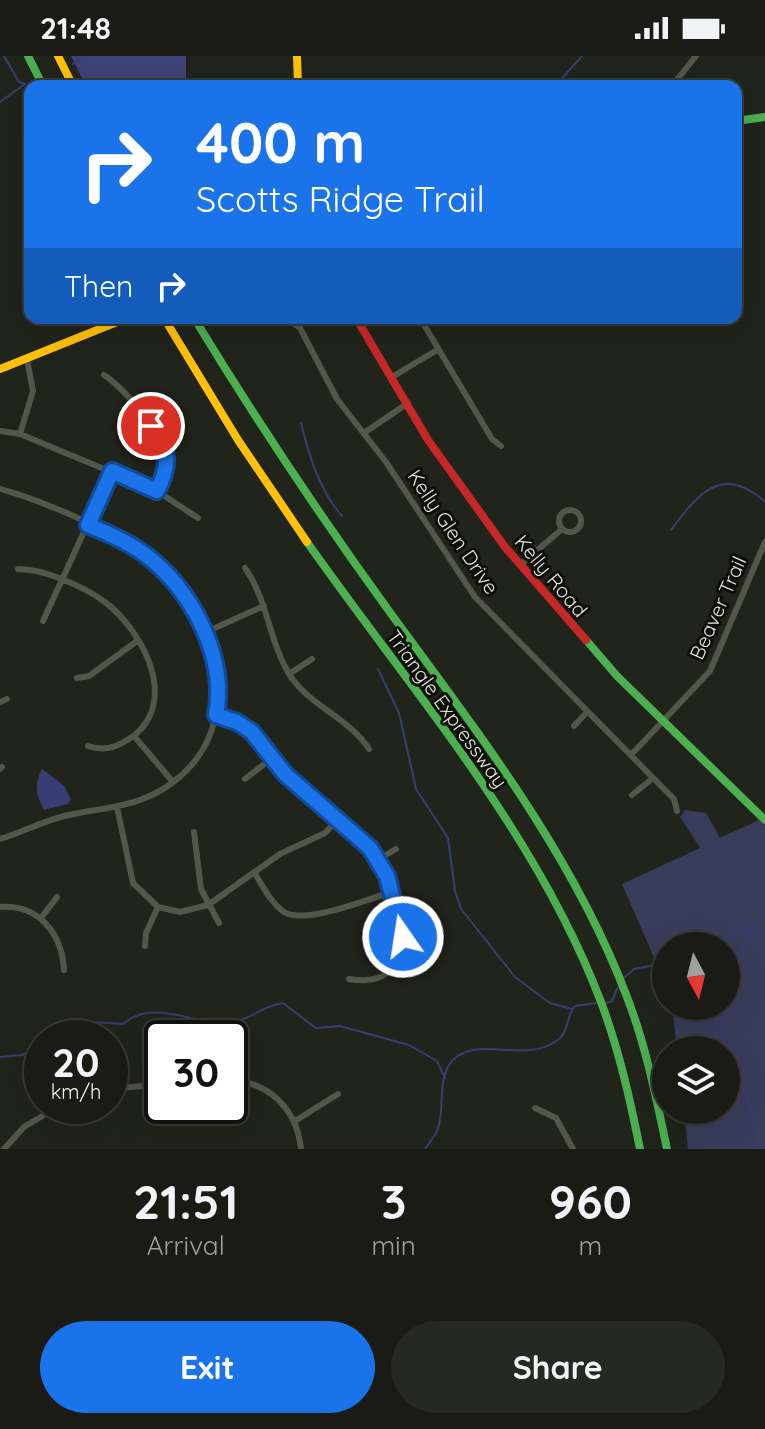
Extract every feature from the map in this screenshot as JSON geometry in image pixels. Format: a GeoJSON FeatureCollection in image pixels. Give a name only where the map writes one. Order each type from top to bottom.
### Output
{"type":"FeatureCollection","features":[{"type":"Feature","properties":{"kind":"main road"},"geometry":{"type":"LineString","coordinates":[[28,56],[40,80]]}},
{"type":"Feature","properties":{"kind":"main road"},"geometry":{"type":"LineString","coordinates":[[58,56],[70,80]]}},
{"type":"Feature","properties":{"kind":"main road"},"geometry":{"type":"LineString","coordinates":[[297,56],[298,80]]}},
{"type":"Feature","properties":{"kind":"main road"},"geometry":{"type":"LineString","coordinates":[[742,120],[765,117]]}},
{"type":"Feature","properties":{"kind":"main road"},"geometry":{"type":"LineString","coordinates":[[0,369],[112,324]]}},
{"type":"Feature","properties":{"kind":"main road","name":"Triangle Expressway"},"geometry":{"type":"LineString","coordinates":[[168,324],[286,514],[495,804],[549,886],[594,981],[624,1072],[640,1149]]}},
{"type":"Feature","properties":{"kind":"main road","name":"Triangle Expressway"},"geometry":{"type":"LineString","coordinates":[[198,324],[317,511],[519,792],[571,873],[616,963],[652,1072],[667,1149]]}},
{"type":"Feature","properties":{"kind":"main road","name":"Kelly Road"},"geometry":{"type":"LineString","coordinates":[[360,324],[461,489],[520,565],[588,645],[765,820]]}},
{"type":"Feature","properties":{"kind":"street"},"geometry":{"type":"LineString","coordinates":[[677,80],[696,56]]}},
{"type":"Feature","properties":{"kind":"street","name":"Kelly Glen Drive"},"geometry":{"type":"LineString","coordinates":[[295,324],[300,328],[337,399],[364,433],[475,597],[674,799],[677,811]]}},
{"type":"Feature","properties":{"kind":"street"},"geometry":{"type":"LineString","coordinates":[[423,324],[492,439],[501,446]]}},
{"type":"Feature","properties":{"kind":"street"},"geometry":{"type":"LineString","coordinates":[[392,377],[437,350]]}},
{"type":"Feature","properties":{"kind":"street"},"geometry":{"type":"LineString","coordinates":[[20,434],[33,391],[27,359]]}},
{"type":"Feature","properties":{"kind":"street"},"geometry":{"type":"LineString","coordinates":[[104,375],[120,386],[166,449],[167,469],[157,491]]}},
{"type":"Feature","properties":{"kind":"street"},"geometry":{"type":"LineString","coordinates":[[364,433],[408,403]]}},
{"type":"Feature","properties":{"kind":"street"},"geometry":{"type":"LineString","coordinates":[[0,431],[20,434],[112,471],[157,491],[198,518]]}},
{"type":"Feature","properties":{"kind":"street"},"geometry":{"type":"LineString","coordinates":[[43,621],[112,471]]}},
{"type":"Feature","properties":{"kind":"street"},"geometry":{"type":"LineString","coordinates":[[0,489],[129,544],[157,565],[206,632],[218,671],[216,715],[198,755],[173,782],[147,798],[57,818],[0,839]]}},
{"type":"Feature","properties":{"kind":"street"},"geometry":{"type":"LineString","coordinates":[[520,565],[562,529]]}},
{"type":"Feature","properties":{"kind":"street","name":"Beaver Trail"},"geometry":{"type":"LineString","coordinates":[[631,755],[710,671],[765,542]]}},
{"type":"Feature","properties":{"kind":"street"},"geometry":{"type":"LineString","coordinates":[[245,568],[264,606],[276,649],[289,674],[311,700],[360,737],[369,749]]}},
{"type":"Feature","properties":{"kind":"street"},"geometry":{"type":"LineString","coordinates":[[18,569],[33,569],[105,602],[137,641],[152,667],[156,688],[150,713],[134,736],[104,749],[88,746]]}},
{"type":"Feature","properties":{"kind":"street"},"geometry":{"type":"LineString","coordinates":[[206,632],[264,606]]}},
{"type":"Feature","properties":{"kind":"street"},"geometry":{"type":"LineString","coordinates":[[77,678],[89,676],[137,641]]}},
{"type":"Feature","properties":{"kind":"street"},"geometry":{"type":"LineString","coordinates":[[289,674],[312,659]]}},
{"type":"Feature","properties":{"kind":"street"},"geometry":{"type":"LineString","coordinates":[[574,726],[587,712]]}},
{"type":"Feature","properties":{"kind":"street"},"geometry":{"type":"LineString","coordinates":[[216,715],[246,728],[272,758],[379,859],[402,926],[401,952],[389,970],[368,981],[349,979]]}},
{"type":"Feature","properties":{"kind":"street"},"geometry":{"type":"LineString","coordinates":[[134,736],[173,782]]}},
{"type":"Feature","properties":{"kind":"street"},"geometry":{"type":"LineString","coordinates":[[245,779],[272,758]]}},
{"type":"Feature","properties":{"kind":"street"},"geometry":{"type":"LineString","coordinates":[[632,795],[653,778]]}},
{"type":"Feature","properties":{"kind":"street"},"geometry":{"type":"LineString","coordinates":[[117,807],[129,876],[138,891],[158,907],[180,912],[208,905],[280,854],[325,833],[338,819]]}},
{"type":"Feature","properties":{"kind":"street"},"geometry":{"type":"LineString","coordinates":[[194,832],[199,883],[219,923]]}},
{"type":"Feature","properties":{"kind":"street"},"geometry":{"type":"LineString","coordinates":[[379,859],[396,849]]}},
{"type":"Feature","properties":{"kind":"street"},"geometry":{"type":"LineString","coordinates":[[254,872],[278,907],[295,916],[310,916],[392,892]]}},
{"type":"Feature","properties":{"kind":"street"},"geometry":{"type":"LineString","coordinates":[[41,918],[57,897]]}},
{"type":"Feature","properties":{"kind":"street"},"geometry":{"type":"LineString","coordinates":[[0,907],[22,908],[41,918],[56,939],[64,970]]}},
{"type":"Feature","properties":{"kind":"street"},"geometry":{"type":"LineString","coordinates":[[145,946],[146,933],[158,907]]}},
{"type":"Feature","properties":{"kind":"street"},"geometry":{"type":"LineString","coordinates":[[402,926],[426,922]]}},
{"type":"Feature","properties":{"kind":"street"},"geometry":{"type":"LineString","coordinates":[[248,1085],[264,1089],[280,1101],[295,1121],[301,1149]]}},
{"type":"Feature","properties":{"kind":"street"},"geometry":{"type":"LineString","coordinates":[[295,1121],[338,1094]]}},
{"type":"Feature","properties":{"kind":"street"},"geometry":{"type":"LineString","coordinates":[[535,1108],[556,1118],[573,1149]]}},
{"type":"Feature","properties":{"kind":"street"},"geometry":{"type":"LineString","coordinates":[[3,1144],[28,1124]]}},
{"type":"Feature","properties":{"kind":"shaded area"},"geometry":{"type":"Polygon","coordinates":[[[71,56],[186,56],[186,80],[83,80],[71,56]]]}},
{"type":"Feature","properties":{"kind":"shaded area"},"geometry":{"type":"Polygon","coordinates":[[[42,769],[64,786],[71,799],[68,804],[44,810],[37,790],[42,769]]]}},
{"type":"Feature","properties":{"kind":"shaded area"},"geometry":{"type":"Polygon","coordinates":[[[685,810],[706,813],[720,838],[759,820],[765,825],[765,1149],[688,1149],[685,1124],[740,1124],[740,1036],[675,1036],[674,1020],[740,1020],[740,932],[652,932],[652,953],[622,884],[700,848],[680,817],[685,810]]]}},
{"type":"Feature","properties":{"kind":"waterway"},"geometry":{"type":"LineString","coordinates":[[4,56],[19,82],[24,84]]}},
{"type":"Feature","properties":{"kind":"waterway"},"geometry":{"type":"LineString","coordinates":[[73,64],[81,56]]}},
{"type":"Feature","properties":{"kind":"waterway"},"geometry":{"type":"LineString","coordinates":[[560,80],[582,56]]}},
{"type":"Feature","properties":{"kind":"waterway"},"geometry":{"type":"LineString","coordinates":[[0,102],[24,85]]}},
{"type":"Feature","properties":{"kind":"waterway"},"geometry":{"type":"LineString","coordinates":[[301,423],[316,472],[327,496],[342,516]]}},
{"type":"Feature","properties":{"kind":"waterway"},"geometry":{"type":"LineString","coordinates":[[671,530],[702,494],[724,484],[737,485],[765,502]]}},
{"type":"Feature","properties":{"kind":"waterway"},"geometry":{"type":"LineString","coordinates":[[378,669],[399,713],[416,789],[448,838],[455,891],[461,909],[515,977],[550,1003],[572,1009]]}},
{"type":"Feature","properties":{"kind":"waterway"},"geometry":{"type":"LineString","coordinates":[[740,933],[755,928],[765,916]]}},
{"type":"Feature","properties":{"kind":"waterway"},"geometry":{"type":"LineString","coordinates":[[740,957],[750,930]]}},
{"type":"Feature","properties":{"kind":"waterway"},"geometry":{"type":"LineString","coordinates":[[624,978],[634,969],[652,966]]}},
{"type":"Feature","properties":{"kind":"waterway"},"geometry":{"type":"LineString","coordinates":[[606,1003],[612,1001],[618,987]]}},
{"type":"Feature","properties":{"kind":"waterway"},"geometry":{"type":"LineString","coordinates":[[128,1021],[145,1013],[157,1013],[228,1023],[283,1003],[316,1028],[340,1026],[409,1045],[437,1061],[445,1078]]}},
{"type":"Feature","properties":{"kind":"waterway"},"geometry":{"type":"LineString","coordinates":[[425,1149],[438,1128],[444,1076],[452,1061],[463,1053],[475,1050],[532,1050],[546,1047],[562,1036],[575,1006],[596,1003]]}},
{"type":"Feature","properties":{"kind":"waterway"},"geometry":{"type":"LineString","coordinates":[[723,1020],[722,1035],[758,1127],[758,1149]]}},
{"type":"Feature","properties":{"kind":"waterway"},"geometry":{"type":"LineString","coordinates":[[0,1057],[24,1054]]}},
{"type":"Feature","properties":{"kind":"traffic: fast"},"geometry":{"type":"LineString","coordinates":[[28,56],[40,80]]}},
{"type":"Feature","properties":{"kind":"traffic: fast"},"geometry":{"type":"LineString","coordinates":[[742,120],[765,117]]}},
{"type":"Feature","properties":{"kind":"traffic: fast"},"geometry":{"type":"LineString","coordinates":[[198,324],[313,503],[521,796],[580,894],[605,944],[634,1015],[667,1149]]}},
{"type":"Feature","properties":{"kind":"traffic: fast"},"geometry":{"type":"LineString","coordinates":[[307,542],[469,763],[542,879],[574,939],[601,1002],[624,1075],[640,1149]]}},
{"type":"Feature","properties":{"kind":"traffic: fast"},"geometry":{"type":"LineString","coordinates":[[586,640],[617,676],[765,820]]}},
{"type":"Feature","properties":{"kind":"traffic: slow"},"geometry":{"type":"LineString","coordinates":[[58,56],[70,80]]}},
{"type":"Feature","properties":{"kind":"traffic: slow"},"geometry":{"type":"LineString","coordinates":[[297,56],[298,80]]}},
{"type":"Feature","properties":{"kind":"traffic: slow"},"geometry":{"type":"LineString","coordinates":[[0,369],[112,324]]}},
{"type":"Feature","properties":{"kind":"traffic: slow"},"geometry":{"type":"LineString","coordinates":[[168,324],[238,440],[307,542]]}},
{"type":"Feature","properties":{"kind":"traffic: jam"},"geometry":{"type":"LineString","coordinates":[[360,324],[428,440],[505,547],[586,640]]}},
{"type":"Feature","properties":{"kind":"route"},"geometry":{"type":"LineString","coordinates":[[151,426],[165,445],[168,458],[166,474],[157,491],[112,471],[88,525],[129,544],[149,558],[165,575],[197,618],[210,642],[219,684],[216,715],[237,722],[252,732],[285,774],[370,848],[387,876],[403,937]]}}]}
